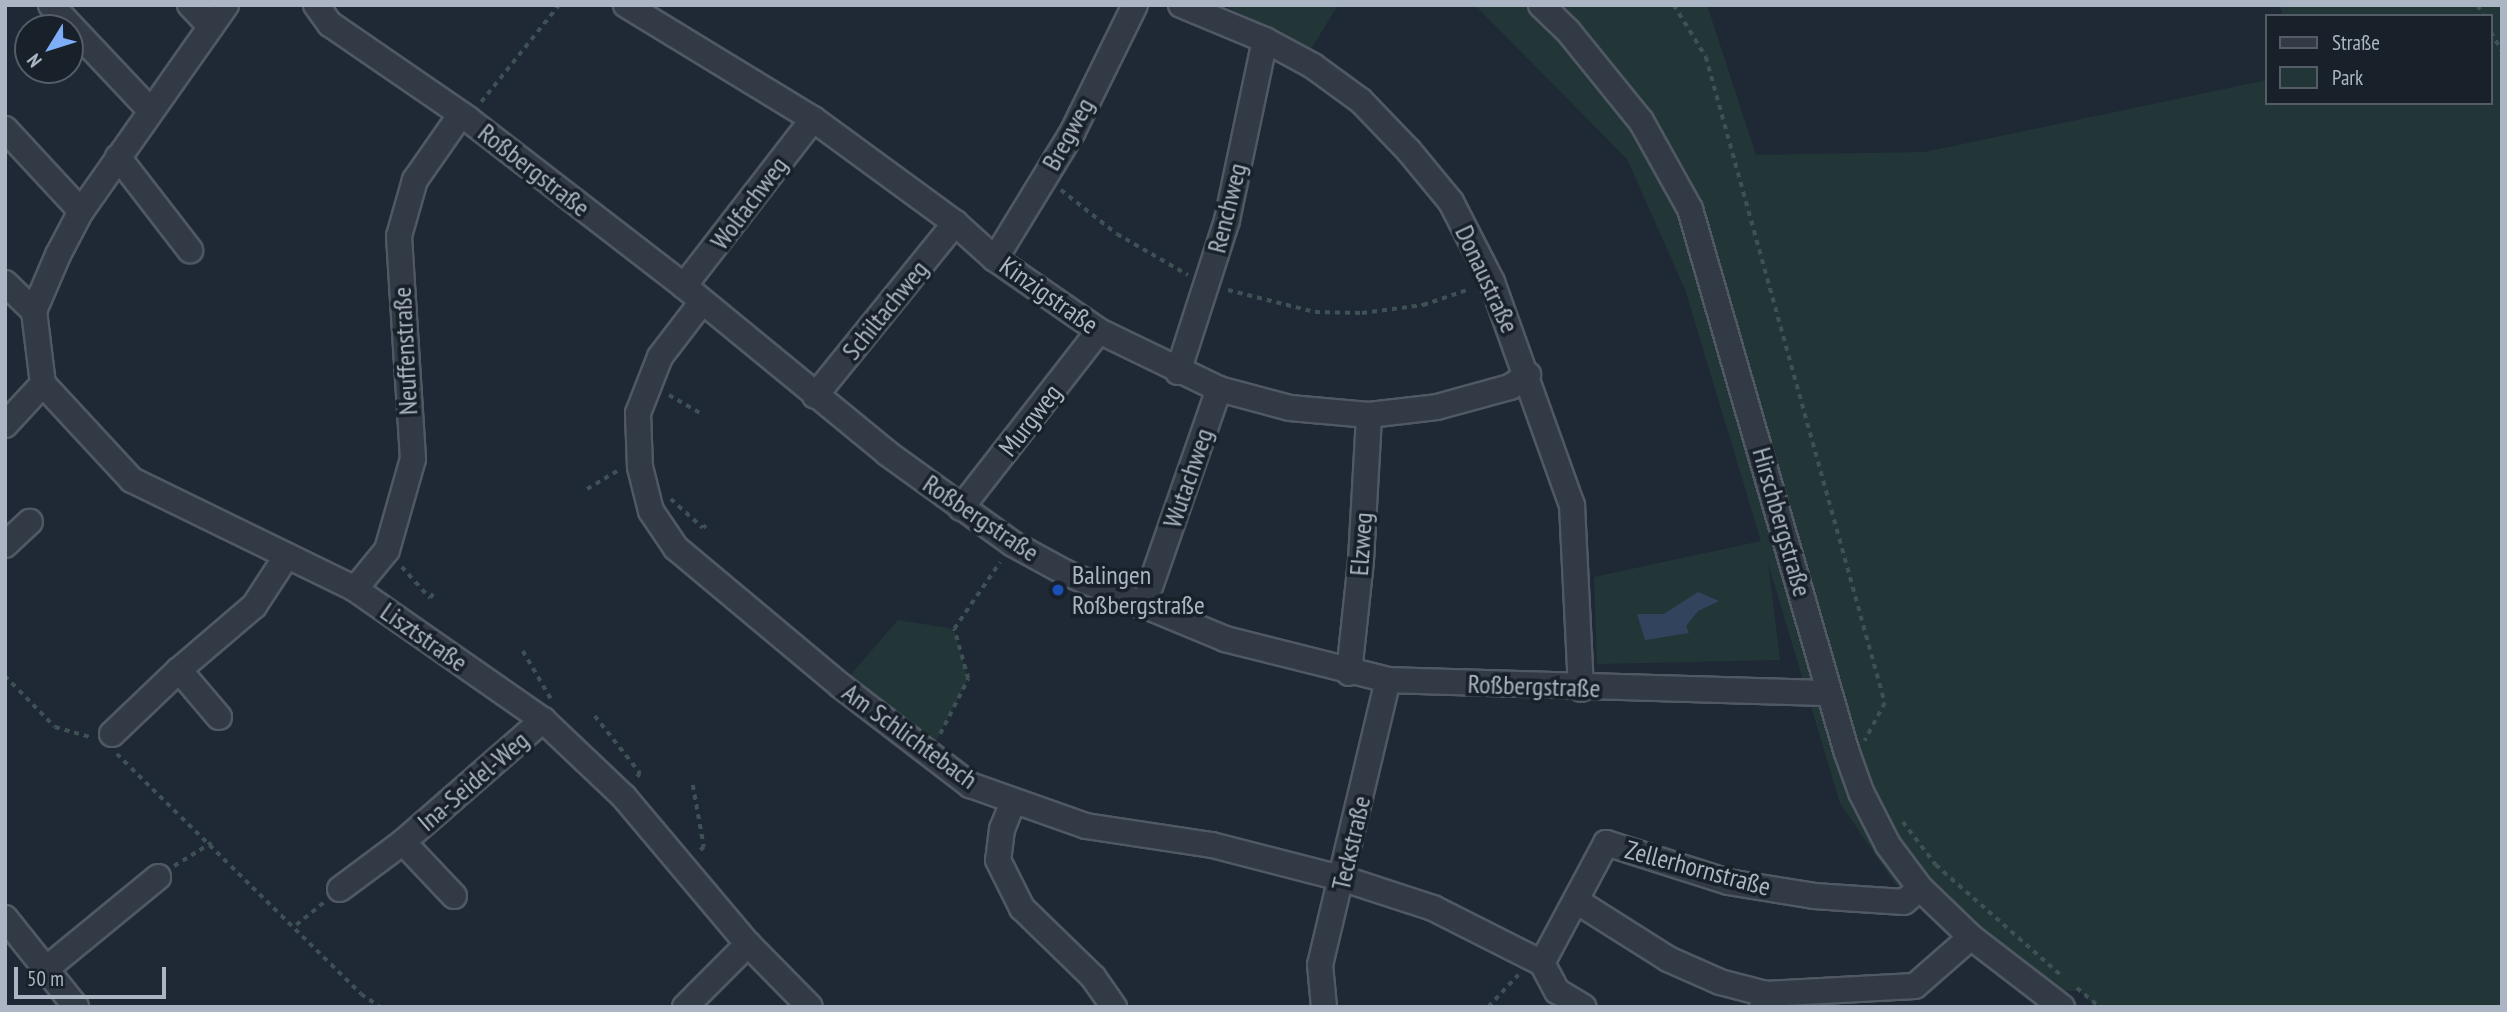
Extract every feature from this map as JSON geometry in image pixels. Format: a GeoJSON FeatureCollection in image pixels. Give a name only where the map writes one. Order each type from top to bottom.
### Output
{"type":"FeatureCollection","features":[{"type":"Feature","properties":{"kind":"street"},"geometry":{"type":"LineString","coordinates":[[51,5],[150,110]]}},
{"type":"Feature","properties":{"kind":"street"},"geometry":{"type":"LineString","coordinates":[[190,5],[211,27]]}},
{"type":"Feature","properties":{"kind":"street"},"geometry":{"type":"LineString","coordinates":[[5,425],[43,384],[34,311],[81,211],[226,5]]}},
{"type":"Feature","properties":{"kind":"street","name":"Roßbergstraße"},"geometry":{"type":"LineString","coordinates":[[316,5],[330,24],[464,116],[693,294],[815,396],[961,508],[1013,544],[1143,607],[1225,639],[1349,673],[1388,680],[1581,689],[1829,693]]}},
{"type":"Feature","properties":{"kind":"street","name":"Kinzigstraße"},"geometry":{"type":"LineString","coordinates":[[626,5],[813,118],[955,223],[995,258],[1099,331],[1178,372],[1219,389],[1290,408],[1369,415],[1437,407],[1510,387],[1528,374]]}},
{"type":"Feature","properties":{"kind":"street","name":"Bregweg"},"geometry":{"type":"LineString","coordinates":[[995,258],[1045,176],[1135,5]]}},
{"type":"Feature","properties":{"kind":"street","name":"Donaustraße"},"geometry":{"type":"LineString","coordinates":[[1181,5],[1265,40],[1313,66],[1361,101],[1409,150],[1451,202],[1492,282],[1528,374],[1573,505],[1581,689]]}},
{"type":"Feature","properties":{"kind":"street","name":"Hirschbergstraße"},"geometry":{"type":"LineString","coordinates":[[1541,5],[1568,31],[1641,121],[1690,208],[1829,693],[1859,744],[1888,845],[1920,888],[1971,937],[2062,1007]]}},
{"type":"Feature","properties":{"kind":"street","name":"Renchweg"},"geometry":{"type":"LineString","coordinates":[[1178,372],[1227,220],[1265,40]]}},
{"type":"Feature","properties":{"kind":"street","name":"Neuffenstraße"},"geometry":{"type":"LineString","coordinates":[[355,589],[387,550],[413,459],[399,236],[415,180],[464,116]]}},
{"type":"Feature","properties":{"kind":"street","name":"Wolfachweg"},"geometry":{"type":"LineString","coordinates":[[693,294],[813,118]]}},
{"type":"Feature","properties":{"kind":"street"},"geometry":{"type":"LineString","coordinates":[[5,129],[81,211]]}},
{"type":"Feature","properties":{"kind":"street"},"geometry":{"type":"LineString","coordinates":[[118,157],[190,250]]}},
{"type":"Feature","properties":{"kind":"street","name":"Schiltachweg"},"geometry":{"type":"LineString","coordinates":[[815,396],[955,223]]}},
{"type":"Feature","properties":{"kind":"street"},"geometry":{"type":"LineString","coordinates":[[5,283],[34,311]]}},
{"type":"Feature","properties":{"kind":"street","name":"Am Schlichtebach"},"geometry":{"type":"LineString","coordinates":[[693,294],[660,357],[638,412],[640,467],[648,498],[676,548],[841,686],[931,751],[970,785],[1013,802],[1086,826],[1212,845],[1344,879],[1433,908],[1542,963]]}},
{"type":"Feature","properties":{"kind":"street","name":"Murgweg"},"geometry":{"type":"LineString","coordinates":[[961,508],[1099,331]]}},
{"type":"Feature","properties":{"kind":"street","name":"Lisztstraße"},"geometry":{"type":"LineString","coordinates":[[43,384],[132,480],[355,589],[540,718],[624,797],[748,944],[810,1007]]}},
{"type":"Feature","properties":{"kind":"street","name":"Wutachweg"},"geometry":{"type":"LineString","coordinates":[[1143,607],[1219,389]]}},
{"type":"Feature","properties":{"kind":"street","name":"Elzweg"},"geometry":{"type":"LineString","coordinates":[[1349,673],[1362,560],[1369,415]]}},
{"type":"Feature","properties":{"kind":"street"},"geometry":{"type":"LineString","coordinates":[[5,545],[30,522]]}},
{"type":"Feature","properties":{"kind":"street"},"geometry":{"type":"LineString","coordinates":[[109,742],[179,670],[254,606],[286,557]]}},
{"type":"Feature","properties":{"kind":"street"},"geometry":{"type":"LineString","coordinates":[[179,670],[219,717]]}},
{"type":"Feature","properties":{"kind":"street","name":"Teckstraße"},"geometry":{"type":"LineString","coordinates":[[1324,1007],[1320,965],[1344,879],[1388,680]]}},
{"type":"Feature","properties":{"kind":"street","name":"Ina-Seidel-Weg"},"geometry":{"type":"LineString","coordinates":[[340,889],[402,842],[540,718]]}},
{"type":"Feature","properties":{"kind":"street"},"geometry":{"type":"LineString","coordinates":[[1013,802],[1002,829],[998,860],[1022,908],[1093,977],[1114,1007]]}},
{"type":"Feature","properties":{"kind":"street","name":"Ina-Seidel-Weg"},"geometry":{"type":"LineString","coordinates":[[402,842],[454,896]]}},
{"type":"Feature","properties":{"kind":"street","name":"Zellerhornstraße"},"geometry":{"type":"LineString","coordinates":[[1542,963],[1578,901],[1606,843],[1728,882],[1814,896],[1903,902],[1920,888]]}},
{"type":"Feature","properties":{"kind":"street"},"geometry":{"type":"LineString","coordinates":[[46,969],[158,877]]}},
{"type":"Feature","properties":{"kind":"street"},"geometry":{"type":"LineString","coordinates":[[1578,901],[1628,937],[1668,959],[1764,1000],[1915,986],[1971,937]]}},
{"type":"Feature","properties":{"kind":"street"},"geometry":{"type":"LineString","coordinates":[[5,918],[76,1007]]}},
{"type":"Feature","properties":{"kind":"street"},"geometry":{"type":"LineString","coordinates":[[685,1007],[748,944]]}},
{"type":"Feature","properties":{"kind":"street"},"geometry":{"type":"LineString","coordinates":[[1542,963],[1557,991],[1584,1007]]}},
{"type":"Feature","properties":{"kind":"path"},"geometry":{"type":"LineString","coordinates":[[464,116],[559,5]]}},
{"type":"Feature","properties":{"kind":"path"},"geometry":{"type":"LineString","coordinates":[[1674,5],[1706,57],[1885,703],[1871,737],[1859,744]]}},
{"type":"Feature","properties":{"kind":"path"},"geometry":{"type":"LineString","coordinates":[[2493,35],[2502,51]]}},
{"type":"Feature","properties":{"kind":"path"},"geometry":{"type":"LineString","coordinates":[[1045,176],[1117,234],[1206,283],[1315,312],[1362,313],[1423,305],[1492,282]]}},
{"type":"Feature","properties":{"kind":"path"},"geometry":{"type":"LineString","coordinates":[[649,384],[703,415]]}},
{"type":"Feature","properties":{"kind":"path"},"geometry":{"type":"LineString","coordinates":[[587,489],[618,470],[640,467]]}},
{"type":"Feature","properties":{"kind":"path"},"geometry":{"type":"LineString","coordinates":[[648,498],[673,499],[703,528],[706,524]]}},
{"type":"Feature","properties":{"kind":"path"},"geometry":{"type":"LineString","coordinates":[[931,751],[968,679],[954,629],[1013,544]]}},
{"type":"Feature","properties":{"kind":"path"},"geometry":{"type":"LineString","coordinates":[[387,550],[430,598],[436,590]]}},
{"type":"Feature","properties":{"kind":"path"},"geometry":{"type":"LineString","coordinates":[[523,651],[554,696],[540,718]]}},
{"type":"Feature","properties":{"kind":"path"},"geometry":{"type":"LineString","coordinates":[[5,677],[55,727],[109,742],[296,925],[361,993],[380,1007]]}},
{"type":"Feature","properties":{"kind":"path"},"geometry":{"type":"LineString","coordinates":[[595,716],[640,773],[624,797]]}},
{"type":"Feature","properties":{"kind":"path"},"geometry":{"type":"LineString","coordinates":[[682,867],[704,847],[693,785]]}},
{"type":"Feature","properties":{"kind":"path"},"geometry":{"type":"LineString","coordinates":[[1894,810],[1936,865],[2100,1007]]}},
{"type":"Feature","properties":{"kind":"path"},"geometry":{"type":"LineString","coordinates":[[158,877],[211,843]]}},
{"type":"Feature","properties":{"kind":"path"},"geometry":{"type":"LineString","coordinates":[[296,925],[340,889]]}},
{"type":"Feature","properties":{"kind":"path"},"geometry":{"type":"LineString","coordinates":[[1488,1007],[1524,970],[1512,965]]}},
{"type":"Feature","properties":{"kind":"green space"},"geometry":{"type":"Polygon","coordinates":[[[1223,5],[1338,5],[1311,49],[1223,5]]]}},
{"type":"Feature","properties":{"kind":"green space"},"geometry":{"type":"Polygon","coordinates":[[[1475,5],[1707,5],[1756,155],[1925,152],[2266,80],[2266,105],[2493,105],[2493,14],[2283,14],[2279,5],[2502,5],[2502,1007],[2097,1007],[2079,991],[2029,991],[1896,885],[1840,803],[1768,563],[1780,660],[1597,664],[1594,577],[1761,541],[1685,289],[1627,159],[1475,5]]]}},
{"type":"Feature","properties":{"kind":"green space"},"geometry":{"type":"Polygon","coordinates":[[[898,620],[954,629],[968,679],[931,751],[841,686],[898,620]]]}},
{"type":"Feature","properties":{"kind":"water"},"geometry":{"type":"Polygon","coordinates":[[[1698,592],[1719,601],[1698,611],[1686,626],[1689,633],[1645,640],[1637,614],[1664,614],[1698,592]]]}},
{"type":"Feature","properties":{"kind":"place","name":"Balingen Roßbergstraße"},"geometry":{"type":"Point","coordinates":[1058,590]}}]}
